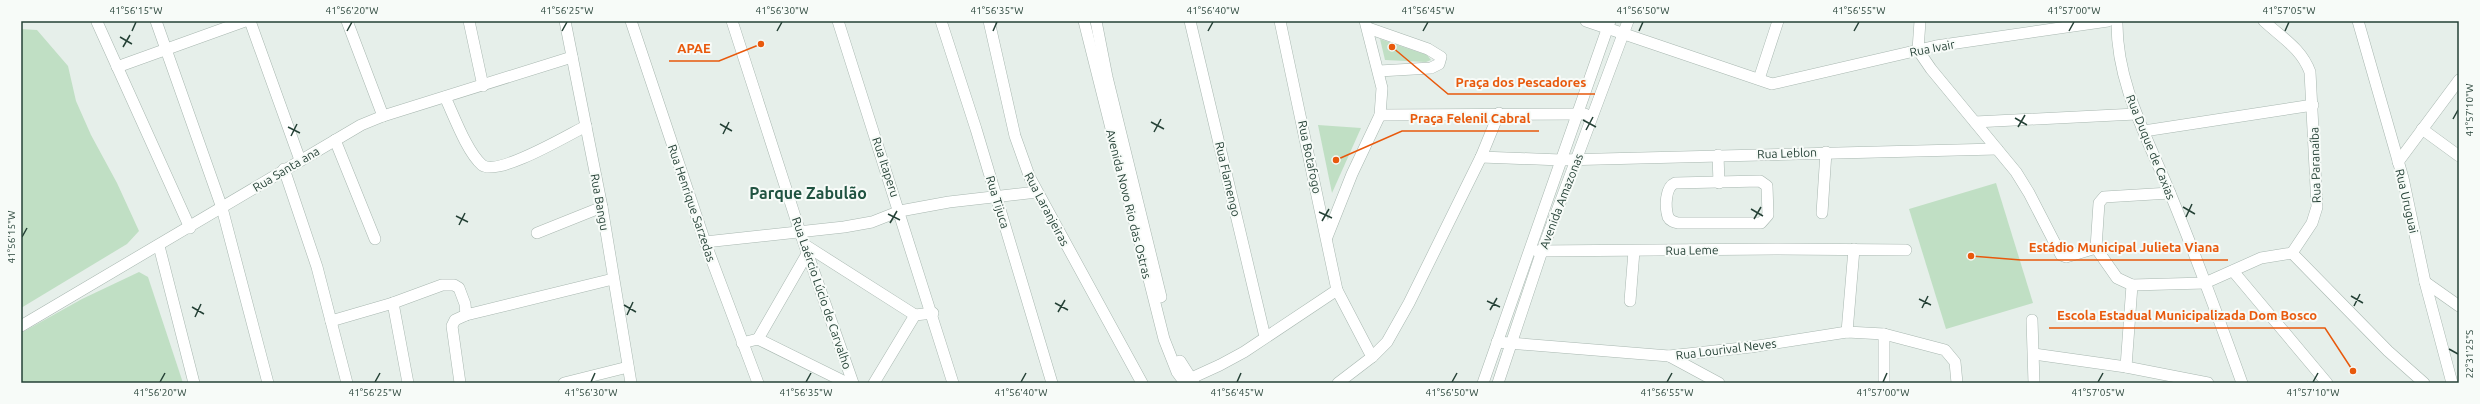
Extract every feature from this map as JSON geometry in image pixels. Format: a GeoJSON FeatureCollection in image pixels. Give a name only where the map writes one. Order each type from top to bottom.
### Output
{"type":"FeatureCollection","features":[{"type":"Feature","properties":{"kind":"street"},"geometry":{"type":"LineString","coordinates":[[156,21],[222,208],[268,383]]}},
{"type":"Feature","properties":{"kind":"street"},"geometry":{"type":"LineString","coordinates":[[117,67],[245,21]]}},
{"type":"Feature","properties":{"kind":"street"},"geometry":{"type":"LineString","coordinates":[[250,21],[300,160]]}},
{"type":"Feature","properties":{"kind":"street"},"geometry":{"type":"LineString","coordinates":[[347,21],[383,116]]}},
{"type":"Feature","properties":{"kind":"street"},"geometry":{"type":"LineString","coordinates":[[469,21],[482,86]]}},
{"type":"Feature","properties":{"kind":"street","name":"Rua Bangu"},"geometry":{"type":"LineString","coordinates":[[565,21],[602,207],[631,383]]}},
{"type":"Feature","properties":{"kind":"street","name":"Rua Henrique Sarzedas"},"geometry":{"type":"LineString","coordinates":[[631,21],[705,242],[758,383]]}},
{"type":"Feature","properties":{"kind":"street","name":"Rua Laércio Lúcio de Carvalho"},"geometry":{"type":"LineString","coordinates":[[732,21],[800,232],[853,383]]}},
{"type":"Feature","properties":{"kind":"street","name":"Rua Itaperu"},"geometry":{"type":"LineString","coordinates":[[838,21],[933,313],[954,383]]}},
{"type":"Feature","properties":{"kind":"street","name":"Rua Tijuca"},"geometry":{"type":"LineString","coordinates":[[941,21],[996,196],[1052,383]]}},
{"type":"Feature","properties":{"kind":"street","name":"Rua Laranjeiras"},"geometry":{"type":"LineString","coordinates":[[989,21],[1015,136],[1030,178],[1142,383]]}},
{"type":"Feature","properties":{"kind":"street","name":"Avenida Novo Rio das Ostras"},"geometry":{"type":"LineString","coordinates":[[1084,21],[1164,340],[1187,382]]}},
{"type":"Feature","properties":{"kind":"street","name":"Avenida Novo Rio das Ostras"},"geometry":{"type":"LineString","coordinates":[[1096,21],[1107,76],[1172,343],[1184,369],[1187,382]]}},
{"type":"Feature","properties":{"kind":"street","name":"Rua Flamengo"},"geometry":{"type":"LineString","coordinates":[[1190,21],[1265,338]]}},
{"type":"Feature","properties":{"kind":"street","name":"Rua Botafogo"},"geometry":{"type":"LineString","coordinates":[[1280,21],[1337,290],[1372,357]]}},
{"type":"Feature","properties":{"kind":"street","name":"Rua Ivair"},"geometry":{"type":"LineString","coordinates":[[1586,21],[1609,25],[1623,34],[1772,84],[1918,50],[2108,21]]}},
{"type":"Feature","properties":{"kind":"street","name":"Avenida Amazonas"},"geometry":{"type":"LineString","coordinates":[[1498,383],[1542,251],[1578,160],[1628,21]]}},
{"type":"Feature","properties":{"kind":"street"},"geometry":{"type":"LineString","coordinates":[[1759,79],[1778,21]]}},
{"type":"Feature","properties":{"kind":"street"},"geometry":{"type":"LineString","coordinates":[[1920,21],[1918,50],[1931,69],[1997,149],[2030,193],[2061,255],[2066,257],[2096,248]]}},
{"type":"Feature","properties":{"kind":"street","name":"Rua Duque de Caxias"},"geometry":{"type":"LineString","coordinates":[[2117,21],[2117,43],[2120,63],[2136,114],[2170,193],[2242,383]]}},
{"type":"Feature","properties":{"kind":"street","name":"Rua Paranaíba"},"geometry":{"type":"LineString","coordinates":[[2264,21],[2297,49],[2306,61],[2310,72],[2313,105],[2317,207],[2312,223],[2292,253]]}},
{"type":"Feature","properties":{"kind":"street","name":"Rua Uruguai"},"geometry":{"type":"LineString","coordinates":[[2358,21],[2398,162],[2425,282],[2452,383]]}},
{"type":"Feature","properties":{"kind":"street"},"geometry":{"type":"LineString","coordinates":[[97,22],[190,228]]}},
{"type":"Feature","properties":{"kind":"street"},"geometry":{"type":"LineString","coordinates":[[1327,238],[1352,174],[1380,115],[1382,88],[1367,24]]}},
{"type":"Feature","properties":{"kind":"street"},"geometry":{"type":"LineString","coordinates":[[1367,24],[1428,49],[1441,57],[1439,64],[1431,68],[1379,71]]}},
{"type":"Feature","properties":{"kind":"street","name":"Avenida Amazonas"},"geometry":{"type":"LineString","coordinates":[[1483,383],[1561,160],[1579,114],[1609,25]]}},
{"type":"Feature","properties":{"kind":"street","name":"Rua Santa ana"},"geometry":{"type":"LineString","coordinates":[[21,326],[190,228],[284,169],[335,140],[383,116],[572,57]]}},
{"type":"Feature","properties":{"kind":"street"},"geometry":{"type":"LineString","coordinates":[[2398,162],[2459,80]]}},
{"type":"Feature","properties":{"kind":"street"},"geometry":{"type":"LineString","coordinates":[[445,97],[475,157],[483,166],[492,168],[524,157],[586,126]]}},
{"type":"Feature","properties":{"kind":"street"},"geometry":{"type":"LineString","coordinates":[[2144,132],[2313,105]]}},
{"type":"Feature","properties":{"kind":"street"},"geometry":{"type":"LineString","coordinates":[[1380,115],[1499,113],[1593,115]]}},
{"type":"Feature","properties":{"kind":"street"},"geometry":{"type":"LineString","coordinates":[[1338,383],[1372,357],[1387,342],[1409,303],[1481,157],[1499,113]]}},
{"type":"Feature","properties":{"kind":"street"},"geometry":{"type":"LineString","coordinates":[[1975,122],[2136,114]]}},
{"type":"Feature","properties":{"kind":"street"},"geometry":{"type":"LineString","coordinates":[[2422,129],[2459,156]]}},
{"type":"Feature","properties":{"kind":"street"},"geometry":{"type":"LineString","coordinates":[[335,140],[375,238]]}},
{"type":"Feature","properties":{"kind":"street","name":"Rua Leblon"},"geometry":{"type":"LineString","coordinates":[[1561,160],[1826,152],[1997,149]]}},
{"type":"Feature","properties":{"kind":"street"},"geometry":{"type":"LineString","coordinates":[[1822,213],[1826,152]]}},
{"type":"Feature","properties":{"kind":"street"},"geometry":{"type":"LineString","coordinates":[[1718,155],[1719,183]]}},
{"type":"Feature","properties":{"kind":"street"},"geometry":{"type":"LineString","coordinates":[[1481,157],[1561,160]]}},
{"type":"Feature","properties":{"kind":"street"},"geometry":{"type":"LineString","coordinates":[[284,169],[315,260],[347,383]]}},
{"type":"Feature","properties":{"kind":"street"},"geometry":{"type":"LineString","coordinates":[[1675,182],[1719,183],[1764,183],[1768,190],[1768,215],[1765,220],[1761,222],[1738,223],[1678,223],[1671,221],[1668,210],[1667,190],[1670,185],[1675,182]]}},
{"type":"Feature","properties":{"kind":"street"},"geometry":{"type":"LineString","coordinates":[[705,242],[800,232],[872,222],[900,211],[996,196],[1037,192]]}},
{"type":"Feature","properties":{"kind":"street"},"geometry":{"type":"LineString","coordinates":[[2170,193],[2104,197],[2099,203],[2096,248],[2117,278],[2132,285],[2205,282],[2261,258],[2292,253],[2388,351],[2424,383]]}},
{"type":"Feature","properties":{"kind":"street"},"geometry":{"type":"LineString","coordinates":[[537,233],[602,207]]}},
{"type":"Feature","properties":{"kind":"street"},"geometry":{"type":"LineString","coordinates":[[159,246],[194,383]]}},
{"type":"Feature","properties":{"kind":"street"},"geometry":{"type":"LineString","coordinates":[[758,340],[806,249],[915,315],[933,313]]}},
{"type":"Feature","properties":{"kind":"street"},"geometry":{"type":"LineString","coordinates":[[1847,332],[1854,249]]}},
{"type":"Feature","properties":{"kind":"street","name":"Rua Leme"},"geometry":{"type":"LineString","coordinates":[[1530,251],[1906,250]]}},
{"type":"Feature","properties":{"kind":"street"},"geometry":{"type":"LineString","coordinates":[[1630,301],[1634,251]]}},
{"type":"Feature","properties":{"kind":"street"},"geometry":{"type":"LineString","coordinates":[[2233,271],[2327,383]]}},
{"type":"Feature","properties":{"kind":"street"},"geometry":{"type":"LineString","coordinates":[[460,383],[452,326],[455,320],[466,315],[613,279]]}},
{"type":"Feature","properties":{"kind":"street"},"geometry":{"type":"LineString","coordinates":[[2425,282],[2459,306]]}},
{"type":"Feature","properties":{"kind":"street"},"geometry":{"type":"LineString","coordinates":[[331,321],[393,303],[442,285],[454,285],[459,288],[466,315]]}},
{"type":"Feature","properties":{"kind":"street"},"geometry":{"type":"LineString","coordinates":[[2126,367],[2132,285]]}},
{"type":"Feature","properties":{"kind":"street"},"geometry":{"type":"LineString","coordinates":[[1187,382],[1220,365],[1265,338],[1337,290]]}},
{"type":"Feature","properties":{"kind":"street"},"geometry":{"type":"LineString","coordinates":[[393,303],[408,383]]}},
{"type":"Feature","properties":{"kind":"street"},"geometry":{"type":"LineString","coordinates":[[874,383],[915,315]]}},
{"type":"Feature","properties":{"kind":"street"},"geometry":{"type":"LineString","coordinates":[[2032,320],[2034,383]]}},
{"type":"Feature","properties":{"kind":"street","name":"Rua Lourival Neves"},"geometry":{"type":"LineString","coordinates":[[1497,342],[1669,356],[1751,347],[1847,332],[1884,334],[1945,350],[1951,355],[1955,362],[1957,383]]}},
{"type":"Feature","properties":{"kind":"street"},"geometry":{"type":"LineString","coordinates":[[1884,334],[1884,383]]}},
{"type":"Feature","properties":{"kind":"street"},"geometry":{"type":"LineString","coordinates":[[742,343],[758,340],[847,383]]}},
{"type":"Feature","properties":{"kind":"street"},"geometry":{"type":"LineString","coordinates":[[2034,354],[2126,367],[2208,383]]}},
{"type":"Feature","properties":{"kind":"street"},"geometry":{"type":"LineString","coordinates":[[1669,356],[1719,383]]}},
{"type":"Feature","properties":{"kind":"street"},"geometry":{"type":"LineString","coordinates":[[564,383],[628,368]]}},
{"type":"Feature","properties":{"kind":"green space"},"geometry":{"type":"Polygon","coordinates":[[[21,29],[37,30],[68,66],[76,101],[91,135],[117,183],[139,231],[127,244],[21,308],[21,29]]]}},
{"type":"Feature","properties":{"kind":"green space"},"geometry":{"type":"Polygon","coordinates":[[[1380,39],[1427,55],[1431,60],[1426,62],[1385,60],[1380,39]]]}},
{"type":"Feature","properties":{"kind":"green space"},"geometry":{"type":"Polygon","coordinates":[[[1318,125],[1361,128],[1332,193],[1318,125]]]}},
{"type":"Feature","properties":{"kind":"green space"},"geometry":{"type":"Polygon","coordinates":[[[1996,183],[2033,303],[1946,329],[1909,209],[1996,183]]]}},
{"type":"Feature","properties":{"kind":"green space"},"geometry":{"type":"Polygon","coordinates":[[[139,272],[148,277],[183,383],[21,383],[21,333],[82,299],[139,272]]]}},
{"type":"Feature","properties":{"kind":"place","name":"APAE"},"geometry":{"type":"Point","coordinates":[761,44]}},
{"type":"Feature","properties":{"kind":"place","name":"Praça dos Pescadores"},"geometry":{"type":"Point","coordinates":[1392,47]}},
{"type":"Feature","properties":{"kind":"place","name":"Praça Felenil Cabral"},"geometry":{"type":"Point","coordinates":[1336,160]}},
{"type":"Feature","properties":{"kind":"place","name":"Estádio Municipal Julieta Viana"},"geometry":{"type":"Point","coordinates":[1971,256]}},
{"type":"Feature","properties":{"kind":"place","name":"Escola Estadual Municipalizada Dom Bosco"},"geometry":{"type":"Point","coordinates":[2353,371]}},
{"type":"Feature","properties":{"kind":"district","name":"Parque Zabulão"},"geometry":{"type":"Point","coordinates":[808,193]}}]}
